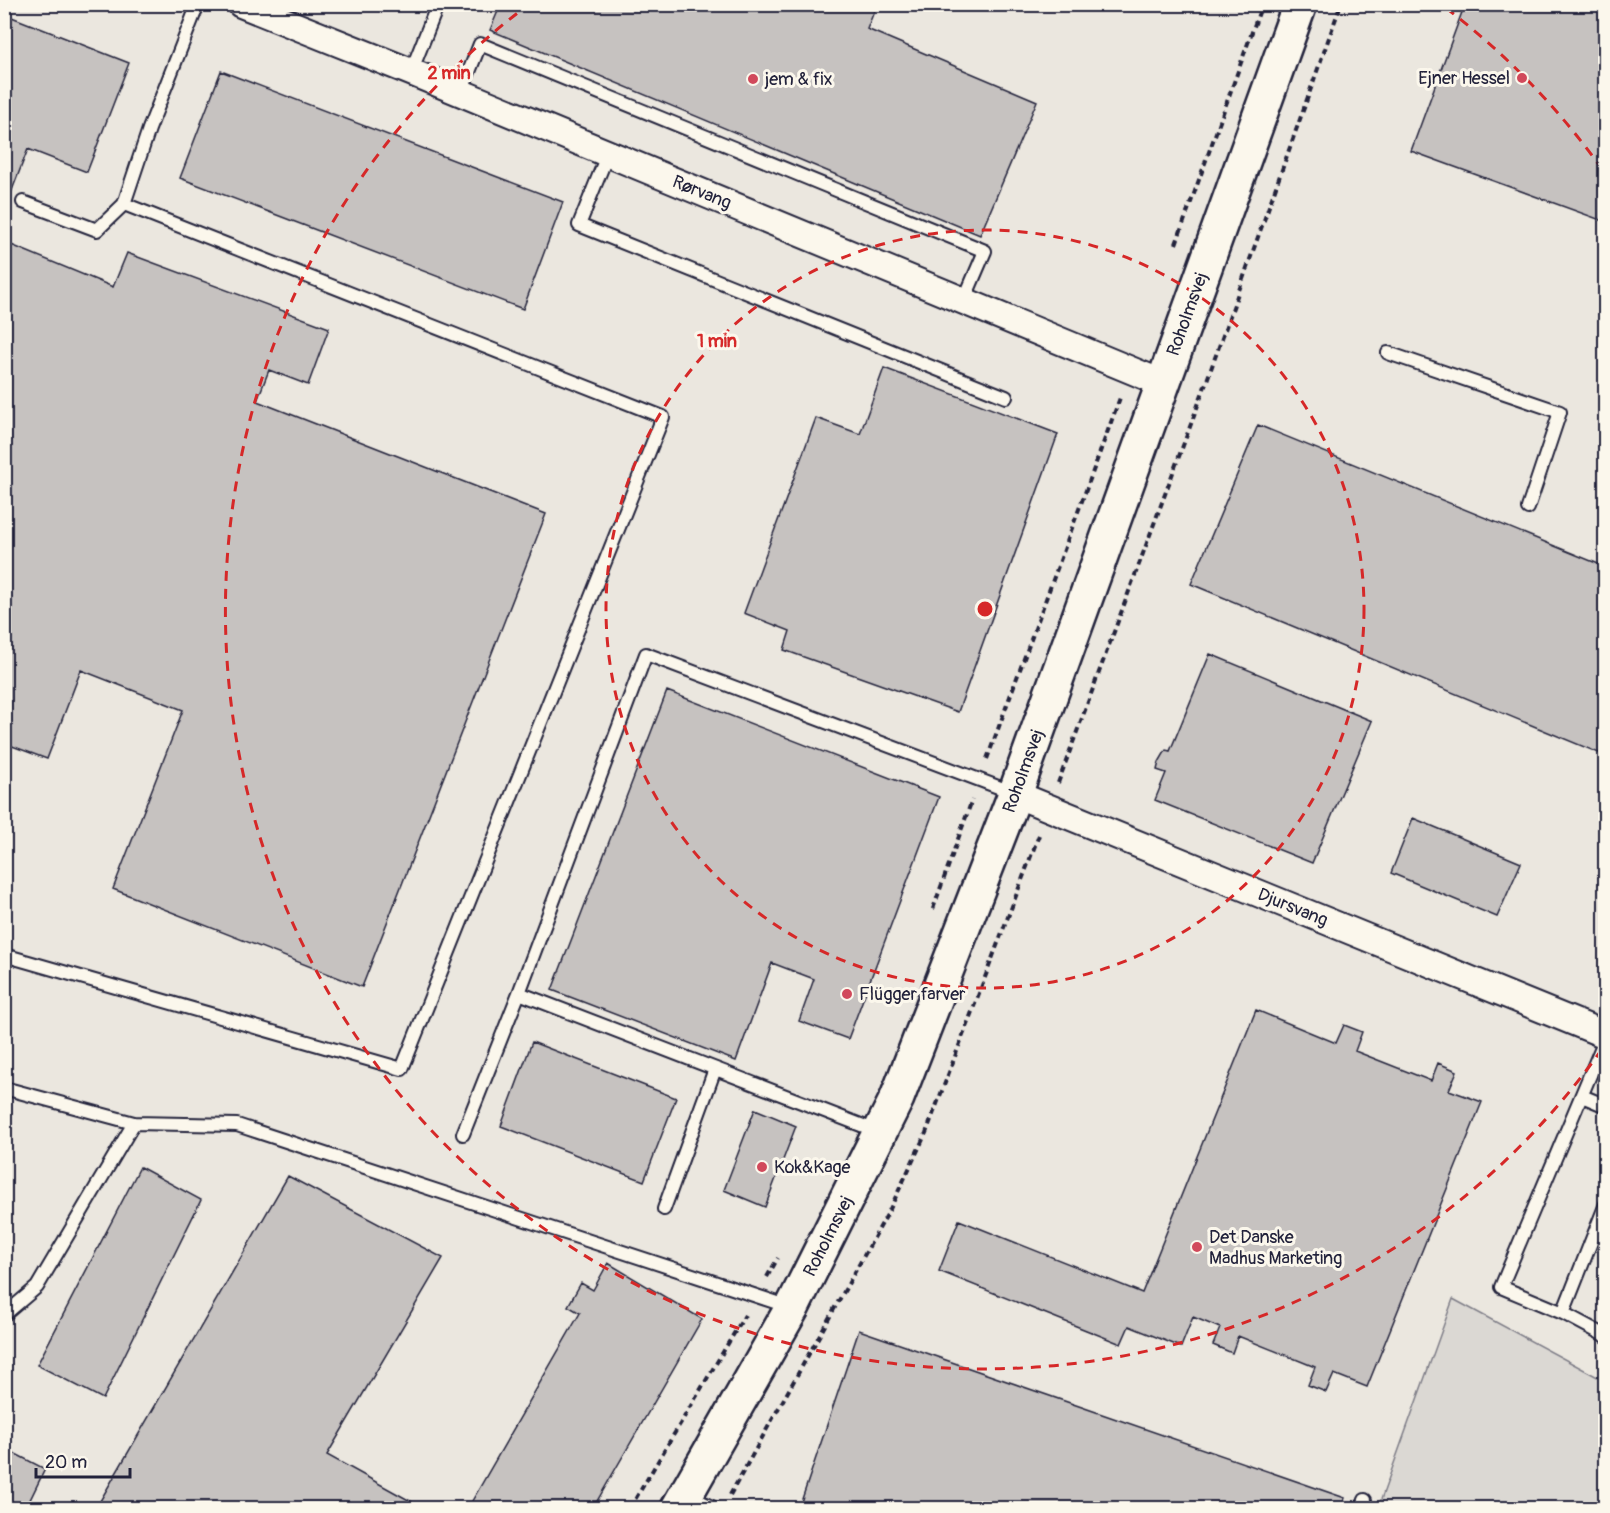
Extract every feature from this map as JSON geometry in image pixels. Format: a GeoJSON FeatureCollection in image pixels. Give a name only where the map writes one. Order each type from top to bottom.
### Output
{"type":"FeatureCollection","features":[{"type":"Feature","properties":{"kind":"street","name":"Rørvang"},"geometry":{"type":"LineString","coordinates":[[241,4],[461,92],[1162,383]]}},
{"type":"Feature","properties":{"kind":"street","name":"Roholmsvej"},"geometry":{"type":"LineString","coordinates":[[693,1504],[897,1098],[1015,794],[1300,4]]}},
{"type":"Feature","properties":{"kind":"street","name":"Djursvang"},"geometry":{"type":"LineString","coordinates":[[1015,794],[1605,1036]]}},
{"type":"Feature","properties":{"kind":"lane"},"geometry":{"type":"LineString","coordinates":[[23,202],[97,230],[124,204],[149,129],[198,4]]}},
{"type":"Feature","properties":{"kind":"lane"},"geometry":{"type":"LineString","coordinates":[[411,72],[438,4]]}},
{"type":"Feature","properties":{"kind":"lane"},"geometry":{"type":"LineString","coordinates":[[461,92],[480,44],[985,251],[964,300]]}},
{"type":"Feature","properties":{"kind":"lane"},"geometry":{"type":"LineString","coordinates":[[608,153],[579,225],[1006,397]]}},
{"type":"Feature","properties":{"kind":"lane"},"geometry":{"type":"LineString","coordinates":[[4,955],[402,1069],[663,417],[124,204]]}},
{"type":"Feature","properties":{"kind":"lane"},"geometry":{"type":"LineString","coordinates":[[1388,352],[1560,412],[1528,508]]}},
{"type":"Feature","properties":{"kind":"lane","name":"Djursvang"},"geometry":{"type":"LineString","coordinates":[[519,993],[646,654],[1015,794]]}},
{"type":"Feature","properties":{"kind":"lane"},"geometry":{"type":"LineString","coordinates":[[463,1134],[519,993],[880,1132]]}},
{"type":"Feature","properties":{"kind":"lane"},"geometry":{"type":"LineString","coordinates":[[1605,1036],[1501,1287],[1563,1313],[1605,1336]]}},
{"type":"Feature","properties":{"kind":"lane"},"geometry":{"type":"LineString","coordinates":[[664,1209],[715,1069]]}},
{"type":"Feature","properties":{"kind":"lane"},"geometry":{"type":"LineString","coordinates":[[4,1088],[134,1123],[237,1125],[792,1308]]}},
{"type":"Feature","properties":{"kind":"lane"},"geometry":{"type":"LineString","coordinates":[[1582,1096],[1605,1106]]}},
{"type":"Feature","properties":{"kind":"lane"},"geometry":{"type":"LineString","coordinates":[[4,1315],[38,1287],[134,1123]]}},
{"type":"Feature","properties":{"kind":"lane"},"geometry":{"type":"LineString","coordinates":[[1563,1313],[1605,1204]]}},
{"type":"Feature","properties":{"kind":"shaded area"},"geometry":{"type":"Polygon","coordinates":[[[5,5],[1605,5],[1605,1508],[5,1508],[5,5]]]}},
{"type":"Feature","properties":{"kind":"shaded area"},"geometry":{"type":"Polygon","coordinates":[[[1453,1299],[1605,1381],[1605,1508],[1378,1508],[1453,1299]]]}},
{"type":"Feature","properties":{"kind":"building"},"geometry":{"type":"Polygon","coordinates":[[[501,4],[877,4],[867,29],[1037,101],[980,235],[490,30],[501,4]]]}},
{"type":"Feature","properties":{"kind":"building","name":"Ejner Hessel"},"geometry":{"type":"Polygon","coordinates":[[[1465,4],[1606,4],[1606,222],[1411,151],[1465,4]]]}},
{"type":"Feature","properties":{"kind":"building"},"geometry":{"type":"Polygon","coordinates":[[[4,14],[129,63],[87,172],[28,149],[4,211],[4,14]]]}},
{"type":"Feature","properties":{"kind":"building"},"geometry":{"type":"Polygon","coordinates":[[[221,71],[563,202],[523,309],[180,178],[221,71]]]}},
{"type":"Feature","properties":{"kind":"building"},"geometry":{"type":"Polygon","coordinates":[[[4,242],[113,287],[127,253],[329,328],[308,385],[269,370],[257,401],[546,514],[362,987],[113,889],[183,710],[81,670],[47,759],[4,743],[4,242]]]}},
{"type":"Feature","properties":{"kind":"building"},"geometry":{"type":"Polygon","coordinates":[[[884,368],[1058,434],[958,712],[784,650],[790,631],[744,613],[816,418],[860,434],[884,368]]]}},
{"type":"Feature","properties":{"kind":"building"},"geometry":{"type":"Polygon","coordinates":[[[1258,425],[1606,567],[1606,756],[1191,584],[1258,425]]]}},
{"type":"Feature","properties":{"kind":"building"},"geometry":{"type":"Polygon","coordinates":[[[1210,654],[1372,721],[1312,863],[1155,800],[1166,773],[1157,770],[1159,762],[1166,750],[1170,751],[1210,654]]]}},
{"type":"Feature","properties":{"kind":"building"},"geometry":{"type":"Polygon","coordinates":[[[667,691],[939,797],[848,1039],[799,1021],[814,979],[772,963],[736,1061],[552,990],[667,691]]]}},
{"type":"Feature","properties":{"kind":"building"},"geometry":{"type":"Polygon","coordinates":[[[1413,818],[1521,863],[1497,917],[1391,873],[1413,818]]]}},
{"type":"Feature","properties":{"kind":"building"},"geometry":{"type":"Polygon","coordinates":[[[1256,1010],[1336,1043],[1344,1025],[1362,1032],[1355,1051],[1431,1081],[1438,1063],[1457,1071],[1449,1090],[1482,1102],[1367,1387],[1334,1374],[1326,1392],[1308,1385],[1315,1367],[1238,1336],[1232,1353],[1213,1345],[1220,1328],[1193,1317],[1181,1347],[1129,1326],[1121,1344],[939,1271],[959,1220],[1142,1293],[1256,1010]]]}},
{"type":"Feature","properties":{"kind":"building"},"geometry":{"type":"Polygon","coordinates":[[[532,1042],[676,1098],[644,1181],[501,1126],[532,1042]]]}},
{"type":"Feature","properties":{"kind":"building"},"geometry":{"type":"Polygon","coordinates":[[[755,1109],[796,1126],[765,1207],[724,1190],[755,1109]]]}},
{"type":"Feature","properties":{"kind":"building"},"geometry":{"type":"Polygon","coordinates":[[[140,1167],[201,1200],[103,1399],[37,1365],[140,1167]]]}},
{"type":"Feature","properties":{"kind":"building"},"geometry":{"type":"Polygon","coordinates":[[[288,1176],[443,1258],[327,1455],[423,1508],[96,1508],[288,1176]]]}},
{"type":"Feature","properties":{"kind":"building"},"geometry":{"type":"Polygon","coordinates":[[[608,1263],[702,1319],[593,1508],[468,1508],[580,1313],[568,1306],[581,1283],[593,1290],[608,1263]]]}},
{"type":"Feature","properties":{"kind":"building"},"geometry":{"type":"Polygon","coordinates":[[[859,1330],[1345,1498],[1341,1508],[799,1508],[859,1330]]]}},
{"type":"Feature","properties":{"kind":"building"},"geometry":{"type":"Polygon","coordinates":[[[4,1448],[45,1469],[26,1508],[4,1508],[4,1448]]]}},
{"type":"Feature","properties":{"kind":"place","name":"Ejner Hessel"},"geometry":{"type":"Point","coordinates":[1522,78]}},
{"type":"Feature","properties":{"kind":"place","name":"jem & fix"},"geometry":{"type":"Point","coordinates":[753,79]}},
{"type":"Feature","properties":{"kind":"place","name":"Flügger farver"},"geometry":{"type":"Point","coordinates":[847,994]}},
{"type":"Feature","properties":{"kind":"place","name":"Kok&Kage"},"geometry":{"type":"Point","coordinates":[762,1167]}},
{"type":"Feature","properties":{"kind":"place","name":"Det Danske Madhus Marketing"},"geometry":{"type":"Point","coordinates":[1197,1247]}}]}
